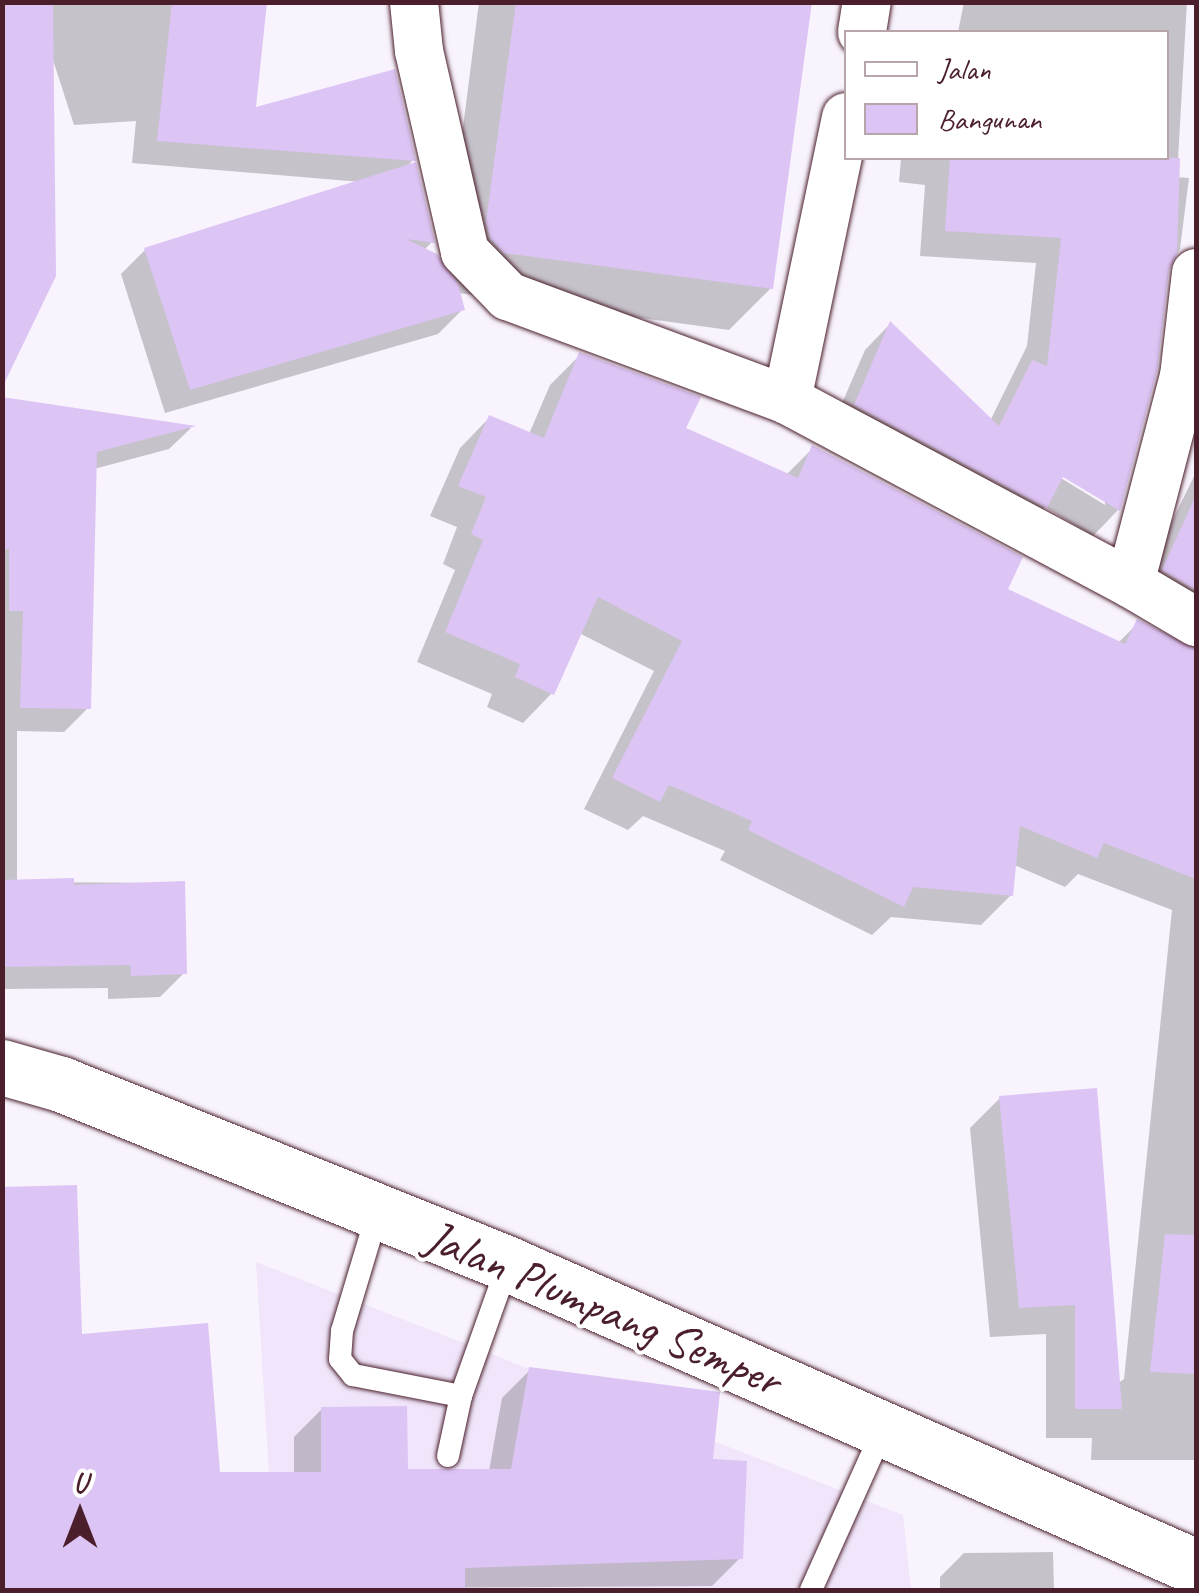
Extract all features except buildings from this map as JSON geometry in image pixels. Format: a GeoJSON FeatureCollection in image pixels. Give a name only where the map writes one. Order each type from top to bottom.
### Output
{"type":"FeatureCollection","features":[{"type":"Feature","properties":{"kind":"main road","name":"Jalan Plumpang Semper"},"geometry":{"type":"LineString","coordinates":[[2,1067],[508,1264],[883,1430],[1177,1570]]}},
{"type":"Feature","properties":{"kind":"street"},"geometry":{"type":"LineString","coordinates":[[414,2],[418,51],[465,252],[487,279],[508,296],[787,400],[1196,622]]}},
{"type":"Feature","properties":{"kind":"street"},"geometry":{"type":"LineString","coordinates":[[862,30],[867,2]]}},
{"type":"Feature","properties":{"kind":"street"},"geometry":{"type":"LineString","coordinates":[[787,400],[844,128]]}},
{"type":"Feature","properties":{"kind":"street"},"geometry":{"type":"LineString","coordinates":[[1130,583],[1184,376],[1196,274]]}},
{"type":"Feature","properties":{"kind":"lane"},"geometry":{"type":"LineString","coordinates":[[378,1211],[346,1302],[340,1358],[353,1375],[461,1396]]}},
{"type":"Feature","properties":{"kind":"lane"},"geometry":{"type":"LineString","coordinates":[[448,1456],[461,1396],[508,1264]]}},
{"type":"Feature","properties":{"kind":"lane"},"geometry":{"type":"LineString","coordinates":[[811,1590],[883,1430]]}},
{"type":"Feature","properties":{"kind":"shaded area"},"geometry":{"type":"Polygon","coordinates":[[[256,1262],[903,1515],[911,1590],[276,1590],[256,1262]]]}}]}
